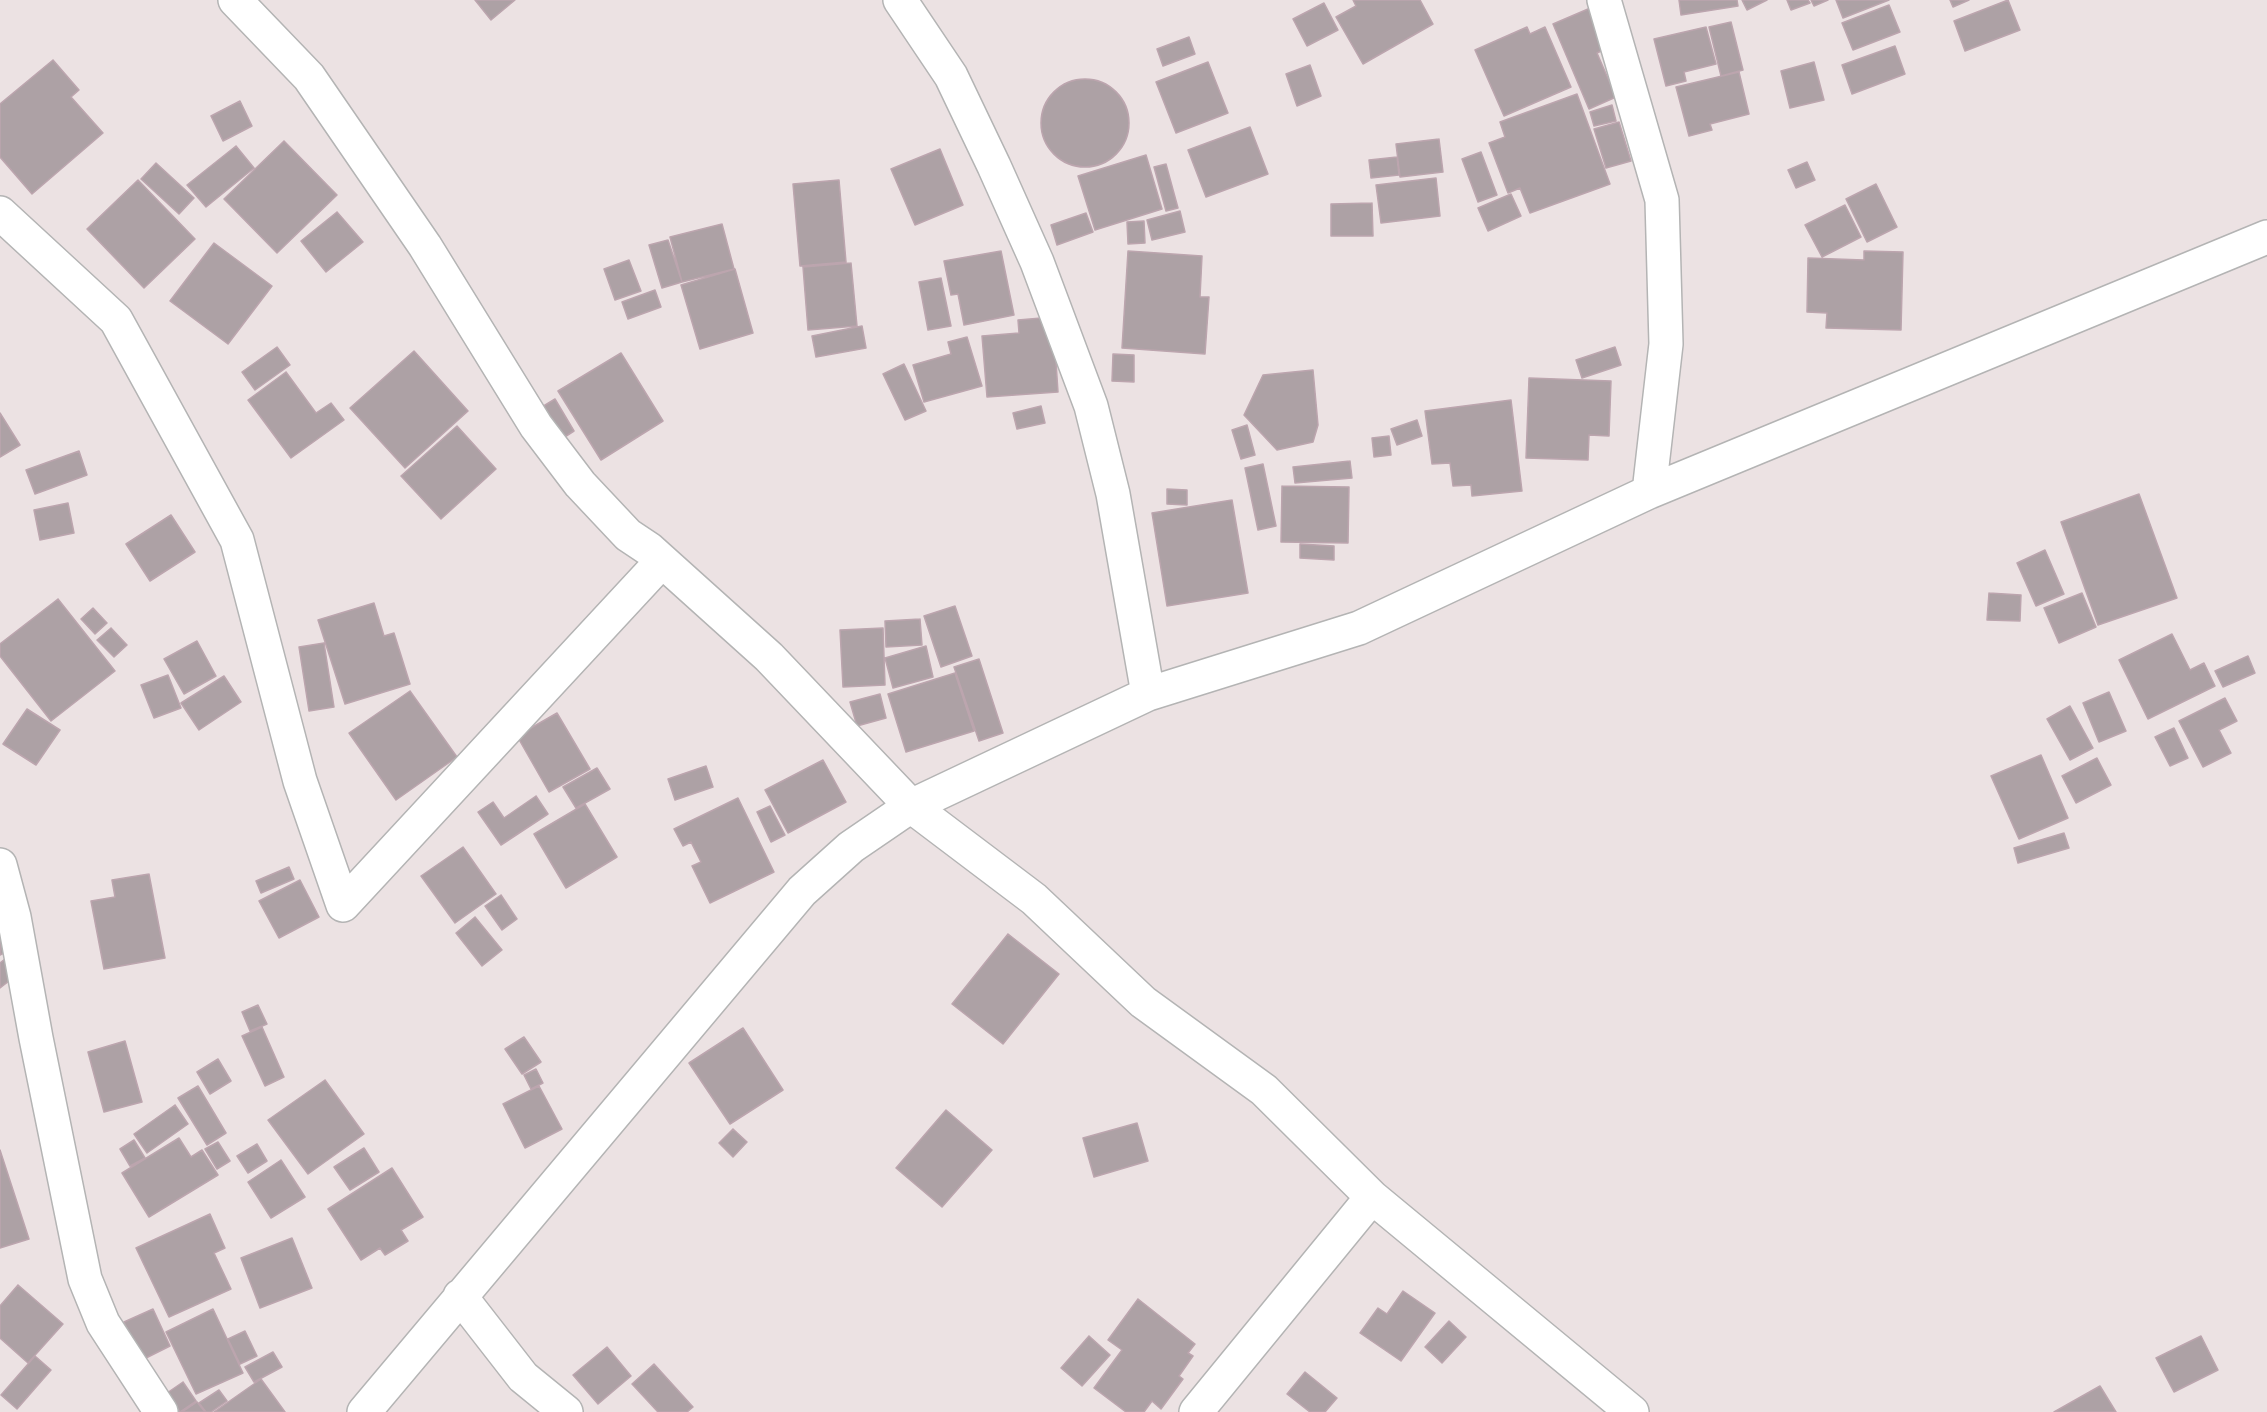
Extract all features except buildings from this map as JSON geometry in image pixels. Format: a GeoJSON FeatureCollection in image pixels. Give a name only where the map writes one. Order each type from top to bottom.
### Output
{"type":"FeatureCollection","features":[{"type":"Feature","properties":{"kind":"street"},"geometry":{"type":"LineString","coordinates":[[235,0],[309,77],[424,246],[536,426],[580,484],[628,535],[662,561],[768,657],[911,806],[1034,899],[1143,1002],[1264,1090],[1372,1197],[1632,1412]]}},
{"type":"Feature","properties":{"kind":"street"},"geometry":{"type":"LineString","coordinates":[[900,0],[951,75],[994,166],[1037,262],[1090,406],[1113,494],[1148,694]]}},
{"type":"Feature","properties":{"kind":"street"},"geometry":{"type":"LineString","coordinates":[[1604,0],[1662,200],[1666,344],[1649,492]]}},
{"type":"Feature","properties":{"kind":"street"},"geometry":{"type":"LineString","coordinates":[[0,213],[116,320],[237,540],[300,781],[343,905],[662,561]]}},
{"type":"Feature","properties":{"kind":"street"},"geometry":{"type":"LineString","coordinates":[[364,1412],[802,891],[851,847],[911,806],[1148,694],[1359,628],[1649,492],[2267,237]]}},
{"type":"Feature","properties":{"kind":"street"},"geometry":{"type":"LineString","coordinates":[[0,865],[14,917],[38,1050],[85,1279],[103,1323],[161,1412]]}},
{"type":"Feature","properties":{"kind":"street"},"geometry":{"type":"LineString","coordinates":[[1196,1412],[1372,1197]]}},
{"type":"Feature","properties":{"kind":"street"},"geometry":{"type":"LineString","coordinates":[[460,1296],[523,1377],[566,1412]]}}]}
